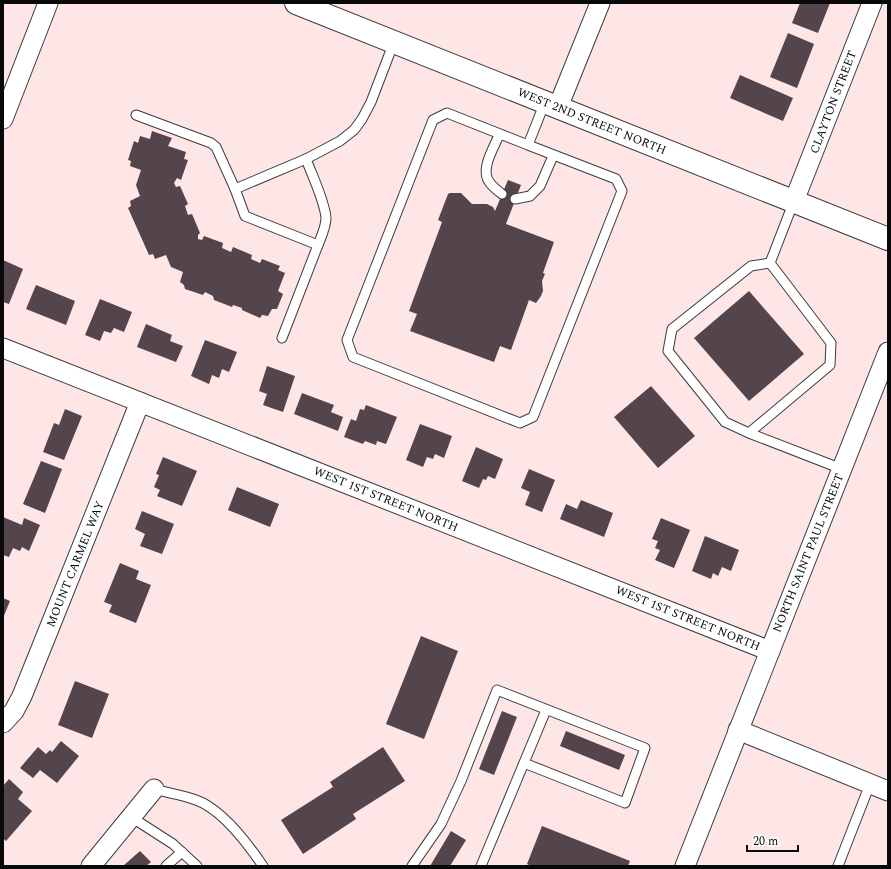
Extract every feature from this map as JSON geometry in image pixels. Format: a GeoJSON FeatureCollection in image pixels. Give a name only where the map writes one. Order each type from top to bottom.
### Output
{"type":"FeatureCollection","features":[{"type":"Feature","properties":{"kind":"street"},"geometry":{"type":"LineString","coordinates":[[3,119],[48,3]]}},
{"type":"Feature","properties":{"kind":"street","name":"WEST 2ND STREET NORTH"},"geometry":{"type":"LineString","coordinates":[[296,3],[319,7],[394,42],[888,239]]}},
{"type":"Feature","properties":{"kind":"street"},"geometry":{"type":"LineString","coordinates":[[552,105],[600,3]]}},
{"type":"Feature","properties":{"kind":"street","name":"CLAYTON STREET"},"geometry":{"type":"LineString","coordinates":[[794,201],[872,3]]}},
{"type":"Feature","properties":{"kind":"street","name":"WEST 1ST STREET NORTH"},"geometry":{"type":"LineString","coordinates":[[3,348],[770,651]]}},
{"type":"Feature","properties":{"kind":"street","name":"NORTH SAINT PAUL STREET"},"geometry":{"type":"LineString","coordinates":[[685,866],[888,352]]}},
{"type":"Feature","properties":{"kind":"street","name":"MOUNT CARMEL WAY"},"geometry":{"type":"LineString","coordinates":[[3,723],[14,711],[22,696],[140,402]]}},
{"type":"Feature","properties":{"kind":"street"},"geometry":{"type":"LineString","coordinates":[[738,730],[888,791]]}},
{"type":"Feature","properties":{"kind":"street"},"geometry":{"type":"LineString","coordinates":[[91,866],[154,789]]}},
{"type":"Feature","properties":{"kind":"lane"},"geometry":{"type":"LineString","coordinates":[[235,189],[306,159],[340,141],[354,130],[371,102],[394,42]]}},
{"type":"Feature","properties":{"kind":"lane"},"geometry":{"type":"LineString","coordinates":[[528,145],[552,105]]}},
{"type":"Feature","properties":{"kind":"lane"},"geometry":{"type":"LineString","coordinates":[[447,113],[499,135],[616,179],[622,191],[533,417],[520,423],[352,357],[347,340],[432,120],[447,113]]}},
{"type":"Feature","properties":{"kind":"lane"},"geometry":{"type":"LineString","coordinates":[[136,114],[211,143],[216,147],[235,189],[245,216],[318,245]]}},
{"type":"Feature","properties":{"kind":"lane"},"geometry":{"type":"LineString","coordinates":[[499,135],[487,164],[486,176],[490,183],[502,194]]}},
{"type":"Feature","properties":{"kind":"lane"},"geometry":{"type":"LineString","coordinates":[[515,199],[530,196],[540,186],[553,156]]}},
{"type":"Feature","properties":{"kind":"lane"},"geometry":{"type":"LineString","coordinates":[[282,338],[324,229],[326,219],[324,208],[306,159]]}},
{"type":"Feature","properties":{"kind":"lane"},"geometry":{"type":"LineString","coordinates":[[770,263],[794,201]]}},
{"type":"Feature","properties":{"kind":"lane"},"geometry":{"type":"LineString","coordinates":[[749,433],[830,365],[831,344],[770,263]]}},
{"type":"Feature","properties":{"kind":"lane"},"geometry":{"type":"LineString","coordinates":[[770,263],[751,266],[672,329],[668,351],[725,422],[749,433],[842,469]]}},
{"type":"Feature","properties":{"kind":"lane"},"geometry":{"type":"LineString","coordinates":[[412,866],[441,824],[461,781],[497,690],[645,748],[625,803],[524,763]]}},
{"type":"Feature","properties":{"kind":"lane"},"geometry":{"type":"LineString","coordinates":[[481,866],[546,710]]}},
{"type":"Feature","properties":{"kind":"lane"},"geometry":{"type":"LineString","coordinates":[[838,866],[870,784]]}},
{"type":"Feature","properties":{"kind":"lane"},"geometry":{"type":"LineString","coordinates":[[154,789],[197,800],[221,815],[250,846],[263,866]]}},
{"type":"Feature","properties":{"kind":"lane"},"geometry":{"type":"LineString","coordinates":[[131,817],[173,844],[197,866]]}},
{"type":"Feature","properties":{"kind":"lane"},"geometry":{"type":"LineString","coordinates":[[166,866],[182,852]]}},
{"type":"Feature","properties":{"kind":"building"},"geometry":{"type":"Polygon","coordinates":[[[800,3],[830,3],[818,33],[792,23],[800,3]]]}},
{"type":"Feature","properties":{"kind":"building"},"geometry":{"type":"Polygon","coordinates":[[[788,33],[814,44],[797,88],[770,77],[788,33]]]}},
{"type":"Feature","properties":{"kind":"building"},"geometry":{"type":"Polygon","coordinates":[[[740,75],[793,98],[783,121],[730,98],[740,75]]]}},
{"type":"Feature","properties":{"kind":"building"},"geometry":{"type":"Polygon","coordinates":[[[152,131],[172,138],[168,146],[186,152],[184,159],[188,160],[181,180],[177,178],[174,183],[176,187],[180,186],[188,204],[185,206],[188,215],[192,214],[200,233],[198,235],[198,239],[202,240],[204,236],[223,243],[222,248],[231,252],[233,247],[252,255],[251,259],[260,263],[262,259],[280,266],[278,270],[285,273],[278,291],[283,294],[277,309],[272,309],[268,316],[262,315],[260,318],[242,310],[242,308],[233,305],[232,307],[214,300],[213,296],[205,292],[203,295],[185,289],[184,285],[180,282],[183,272],[171,267],[166,255],[155,259],[153,254],[149,255],[128,208],[131,206],[130,201],[140,196],[136,185],[141,170],[130,166],[131,161],[128,160],[134,141],[138,143],[140,136],[150,139],[152,131]]]}},
{"type":"Feature","properties":{"kind":"building"},"geometry":{"type":"Polygon","coordinates":[[[508,180],[521,185],[506,224],[554,242],[543,273],[545,274],[542,281],[543,291],[541,296],[536,303],[529,300],[511,350],[500,346],[494,362],[410,331],[417,314],[409,311],[442,222],[438,220],[448,194],[461,193],[472,204],[487,204],[493,207],[495,211],[508,180]]]}},
{"type":"Feature","properties":{"kind":"building"},"geometry":{"type":"Polygon","coordinates":[[[3,260],[23,269],[9,304],[3,302],[3,260]]]}},
{"type":"Feature","properties":{"kind":"building"},"geometry":{"type":"Polygon","coordinates":[[[36,285],[75,301],[66,325],[26,309],[36,285]]]}},
{"type":"Feature","properties":{"kind":"building"},"geometry":{"type":"Polygon","coordinates":[[[749,291],[804,354],[749,401],[694,338],[749,291]]]}},
{"type":"Feature","properties":{"kind":"building"},"geometry":{"type":"Polygon","coordinates":[[[100,299],[132,312],[124,332],[114,328],[111,333],[104,331],[100,341],[85,335],[100,299]]]}},
{"type":"Feature","properties":{"kind":"building"},"geometry":{"type":"Polygon","coordinates":[[[146,324],[172,335],[170,341],[183,346],[176,362],[137,347],[146,324]]]}},
{"type":"Feature","properties":{"kind":"building"},"geometry":{"type":"Polygon","coordinates":[[[205,340],[237,352],[229,372],[222,369],[219,378],[212,375],[209,384],[191,376],[205,340]]]}},
{"type":"Feature","properties":{"kind":"building"},"geometry":{"type":"Polygon","coordinates":[[[267,366],[295,376],[283,412],[263,405],[267,394],[259,391],[267,366]]]}},
{"type":"Feature","properties":{"kind":"building"},"geometry":{"type":"Polygon","coordinates":[[[651,386],[695,436],[658,468],[614,417],[651,386]]]}},
{"type":"Feature","properties":{"kind":"building"},"geometry":{"type":"Polygon","coordinates":[[[302,393],[334,405],[331,412],[343,417],[338,431],[294,414],[302,393]]]}},
{"type":"Feature","properties":{"kind":"building"},"geometry":{"type":"Polygon","coordinates":[[[366,405],[397,417],[386,444],[377,441],[376,445],[365,441],[363,444],[344,437],[351,419],[356,421],[360,409],[364,410],[366,405]]]}},
{"type":"Feature","properties":{"kind":"building"},"geometry":{"type":"Polygon","coordinates":[[[65,409],[82,416],[64,460],[43,452],[54,423],[59,425],[65,409]]]}},
{"type":"Feature","properties":{"kind":"building"},"geometry":{"type":"Polygon","coordinates":[[[420,424],[452,436],[444,458],[435,454],[433,459],[427,457],[423,467],[406,460],[420,424]]]}},
{"type":"Feature","properties":{"kind":"building"},"geometry":{"type":"Polygon","coordinates":[[[476,447],[503,459],[495,479],[488,476],[486,480],[483,479],[479,488],[462,481],[476,447]]]}},
{"type":"Feature","properties":{"kind":"building"},"geometry":{"type":"Polygon","coordinates":[[[163,457],[197,471],[182,506],[157,496],[160,490],[154,487],[159,475],[156,474],[163,457]]]}},
{"type":"Feature","properties":{"kind":"building"},"geometry":{"type":"Polygon","coordinates":[[[41,461],[62,469],[45,513],[23,504],[41,461]]]}},
{"type":"Feature","properties":{"kind":"building"},"geometry":{"type":"Polygon","coordinates":[[[529,469],[555,480],[542,512],[525,505],[530,492],[521,488],[529,469]]]}},
{"type":"Feature","properties":{"kind":"building"},"geometry":{"type":"Polygon","coordinates":[[[237,487],[279,504],[270,527],[228,510],[237,487]]]}},
{"type":"Feature","properties":{"kind":"building"},"geometry":{"type":"Polygon","coordinates":[[[581,500],[613,513],[604,537],[560,519],[566,504],[577,509],[581,500]]]}},
{"type":"Feature","properties":{"kind":"building"},"geometry":{"type":"Polygon","coordinates":[[[142,511],[174,524],[162,554],[140,546],[145,534],[135,529],[142,511]]]}},
{"type":"Feature","properties":{"kind":"building"},"geometry":{"type":"Polygon","coordinates":[[[3,517],[22,525],[24,518],[40,525],[29,551],[22,547],[20,551],[13,548],[9,557],[3,555],[3,517]]]}},
{"type":"Feature","properties":{"kind":"building"},"geometry":{"type":"Polygon","coordinates":[[[661,518],[690,530],[674,568],[655,560],[660,550],[655,548],[658,541],[652,539],[661,518]]]}},
{"type":"Feature","properties":{"kind":"building"},"geometry":{"type":"Polygon","coordinates":[[[705,536],[739,550],[731,571],[722,567],[718,576],[713,573],[711,579],[692,571],[705,536]]]}},
{"type":"Feature","properties":{"kind":"building"},"geometry":{"type":"Polygon","coordinates":[[[120,563],[139,571],[136,579],[151,585],[136,623],[109,612],[112,605],[104,602],[120,563]]]}},
{"type":"Feature","properties":{"kind":"building"},"geometry":{"type":"Polygon","coordinates":[[[3,598],[10,601],[3,618],[3,598]]]}},
{"type":"Feature","properties":{"kind":"building"},"geometry":{"type":"Polygon","coordinates":[[[421,636],[458,651],[424,739],[386,724],[421,636]]]}},
{"type":"Feature","properties":{"kind":"building"},"geometry":{"type":"Polygon","coordinates":[[[75,681],[109,694],[92,738],[58,725],[75,681]]]}},
{"type":"Feature","properties":{"kind":"building"},"geometry":{"type":"Polygon","coordinates":[[[502,711],[517,717],[494,775],[479,769],[502,711]]]}},
{"type":"Feature","properties":{"kind":"building"},"geometry":{"type":"Polygon","coordinates":[[[566,731],[625,755],[619,770],[560,746],[566,731]]]}},
{"type":"Feature","properties":{"kind":"building"},"geometry":{"type":"Polygon","coordinates":[[[61,741],[79,756],[57,783],[40,770],[33,778],[20,768],[38,747],[46,754],[50,750],[52,752],[61,741]]]}},
{"type":"Feature","properties":{"kind":"building"},"geometry":{"type":"Polygon","coordinates":[[[383,747],[405,781],[353,814],[356,819],[303,854],[281,820],[333,787],[330,782],[383,747]]]}},
{"type":"Feature","properties":{"kind":"building"},"geometry":{"type":"Polygon","coordinates":[[[9,779],[23,792],[18,799],[32,811],[6,841],[3,838],[3,786],[9,779]]]}},
{"type":"Feature","properties":{"kind":"building"},"geometry":{"type":"Polygon","coordinates":[[[542,826],[630,861],[628,866],[531,866],[527,864],[542,826]]]}},
{"type":"Feature","properties":{"kind":"building"},"geometry":{"type":"Polygon","coordinates":[[[451,831],[466,840],[450,866],[430,866],[451,831]]]}},
{"type":"Feature","properties":{"kind":"building"},"geometry":{"type":"Polygon","coordinates":[[[140,851],[151,862],[146,866],[123,866],[140,851]]]}}]}
